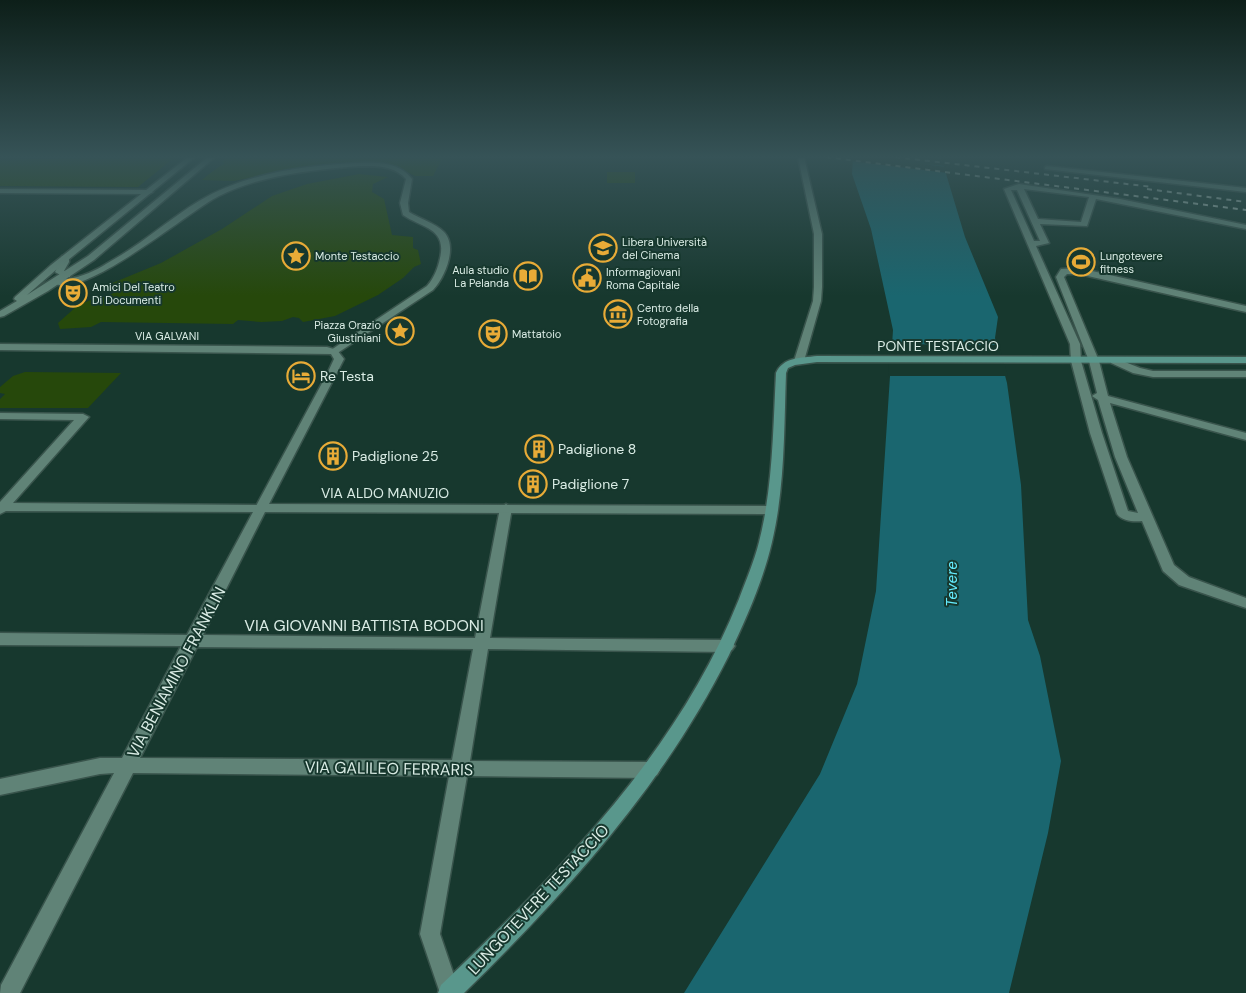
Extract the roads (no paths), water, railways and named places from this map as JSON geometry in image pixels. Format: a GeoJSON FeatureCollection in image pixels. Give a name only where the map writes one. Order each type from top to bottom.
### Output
{"type":"FeatureCollection","features":[{"type":"Feature","properties":{"kind":"main road","name":"PONTE TESTACCIO"},"geometry":{"type":"LineString","coordinates":[[799,361],[1246,360]]}},
{"type":"Feature","properties":{"kind":"main road","name":"LUNGOTEVERE TESTACCIO"},"geometry":{"type":"LineString","coordinates":[[450,993],[586,852],[651,770],[686,719],[727,646],[760,563],[770,510],[779,424],[782,369],[788,364],[799,361]]}},
{"type":"Feature","properties":{"kind":"street"},"geometry":{"type":"LineString","coordinates":[[0,315],[65,258],[135,203]]}},
{"type":"Feature","properties":{"kind":"street"},"geometry":{"type":"LineString","coordinates":[[0,315],[56,282],[91,258],[156,203]]}},
{"type":"Feature","properties":{"kind":"street"},"geometry":{"type":"LineString","coordinates":[[56,282],[75,281],[110,264],[203,203]]}},
{"type":"Feature","properties":{"kind":"street"},"geometry":{"type":"LineString","coordinates":[[334,352],[430,288],[437,280],[446,250],[445,239],[436,229],[406,213],[404,203]]}},
{"type":"Feature","properties":{"kind":"street"},"geometry":{"type":"LineString","coordinates":[[799,361],[817,301],[818,234],[811,203]]}},
{"type":"Feature","properties":{"kind":"street"},"geometry":{"type":"LineString","coordinates":[[1013,203],[1075,344],[1076,361],[1085,394],[1105,464],[1123,514],[1135,518],[1145,516]]}},
{"type":"Feature","properties":{"kind":"street"},"geometry":{"type":"LineString","coordinates":[[1027,203],[1045,243],[1031,244]]}},
{"type":"Feature","properties":{"kind":"street"},"geometry":{"type":"LineString","coordinates":[[1035,221],[1084,224],[1091,203]]}},
{"type":"Feature","properties":{"kind":"street"},"geometry":{"type":"LineString","coordinates":[[1125,203],[1246,227]]}},
{"type":"Feature","properties":{"kind":"street"},"geometry":{"type":"LineString","coordinates":[[65,258],[65,262],[59,272],[67,275]]}},
{"type":"Feature","properties":{"kind":"street"},"geometry":{"type":"LineString","coordinates":[[1246,309],[1083,272],[1064,271],[1060,275],[1060,280],[1094,361],[1110,424],[1121,457],[1168,568],[1189,583],[1246,603]]}},
{"type":"Feature","properties":{"kind":"street","name":"VIA GALVANI"},"geometry":{"type":"LineString","coordinates":[[0,347],[246,349],[334,352]]}},
{"type":"Feature","properties":{"kind":"street","name":"VIA BENIAMINO FRANKLIN"},"geometry":{"type":"LineString","coordinates":[[9,993],[339,359],[334,352]]}},
{"type":"Feature","properties":{"kind":"street"},"geometry":{"type":"LineString","coordinates":[[1115,361],[1137,371],[1153,374],[1246,374]]}},
{"type":"Feature","properties":{"kind":"street"},"geometry":{"type":"LineString","coordinates":[[1085,394],[1104,397],[1246,437]]}},
{"type":"Feature","properties":{"kind":"street"},"geometry":{"type":"LineString","coordinates":[[0,416],[84,417],[1,508]]}},
{"type":"Feature","properties":{"kind":"street","name":"VIA ALDO MANUZIO"},"geometry":{"type":"LineString","coordinates":[[1,508],[770,510]]}},
{"type":"Feature","properties":{"kind":"street"},"geometry":{"type":"LineString","coordinates":[[450,993],[430,934],[506,508]]}},
{"type":"Feature","properties":{"kind":"street","name":"VIA GIOVANNI BATTISTA BODONI"},"geometry":{"type":"LineString","coordinates":[[0,639],[727,646]]}},
{"type":"Feature","properties":{"kind":"street","name":"VIA GALILEO FERRARIS"},"geometry":{"type":"LineString","coordinates":[[0,787],[100,766],[128,765],[651,770]]}},
{"type":"Feature","properties":{"kind":"water","name":"Tevere"},"geometry":{"type":"Polygon","coordinates":[[[862,203],[955,203],[965,237],[998,317],[995,338],[1007,383],[1021,485],[1028,620],[1040,656],[1061,761],[1048,833],[1009,993],[684,993],[820,774],[857,684],[876,591],[893,330],[871,229],[862,203]]]}},
{"type":"Feature","properties":{"kind":"railway"},"geometry":{"type":"LineString","coordinates":[[1193,203],[1246,210]]}},
{"type":"Feature","properties":{"kind":"place","name":"Libera Università del Cinema"},"geometry":{"type":"Point","coordinates":[603,248]}},
{"type":"Feature","properties":{"kind":"place","name":"Monte Testaccio"},"geometry":{"type":"Point","coordinates":[296,256]}},
{"type":"Feature","properties":{"kind":"place","name":"Lungotevere fitness"},"geometry":{"type":"Point","coordinates":[1081,262]}},
{"type":"Feature","properties":{"kind":"place","name":"Aula studio La Pelanda"},"geometry":{"type":"Point","coordinates":[528,276]}},
{"type":"Feature","properties":{"kind":"place","name":"Informagiovani Roma Capitale"},"geometry":{"type":"Point","coordinates":[587,278]}},
{"type":"Feature","properties":{"kind":"place","name":"Amici Del Teatro Di Documenti"},"geometry":{"type":"Point","coordinates":[73,293]}},
{"type":"Feature","properties":{"kind":"place","name":"Centro della Fotografia"},"geometry":{"type":"Point","coordinates":[618,314]}},
{"type":"Feature","properties":{"kind":"place","name":"Piazza Orazio Giustiniani"},"geometry":{"type":"Point","coordinates":[400,331]}},
{"type":"Feature","properties":{"kind":"place","name":"Mattatoio"},"geometry":{"type":"Point","coordinates":[493,334]}},
{"type":"Feature","properties":{"kind":"place","name":"Re Testa"},"geometry":{"type":"Point","coordinates":[301,376]}},
{"type":"Feature","properties":{"kind":"place","name":"Padiglione 8"},"geometry":{"type":"Point","coordinates":[539,449]}},
{"type":"Feature","properties":{"kind":"place","name":"Padiglione 25"},"geometry":{"type":"Point","coordinates":[333,456]}},
{"type":"Feature","properties":{"kind":"place","name":"Padiglione 7"},"geometry":{"type":"Point","coordinates":[533,484]}}]}
